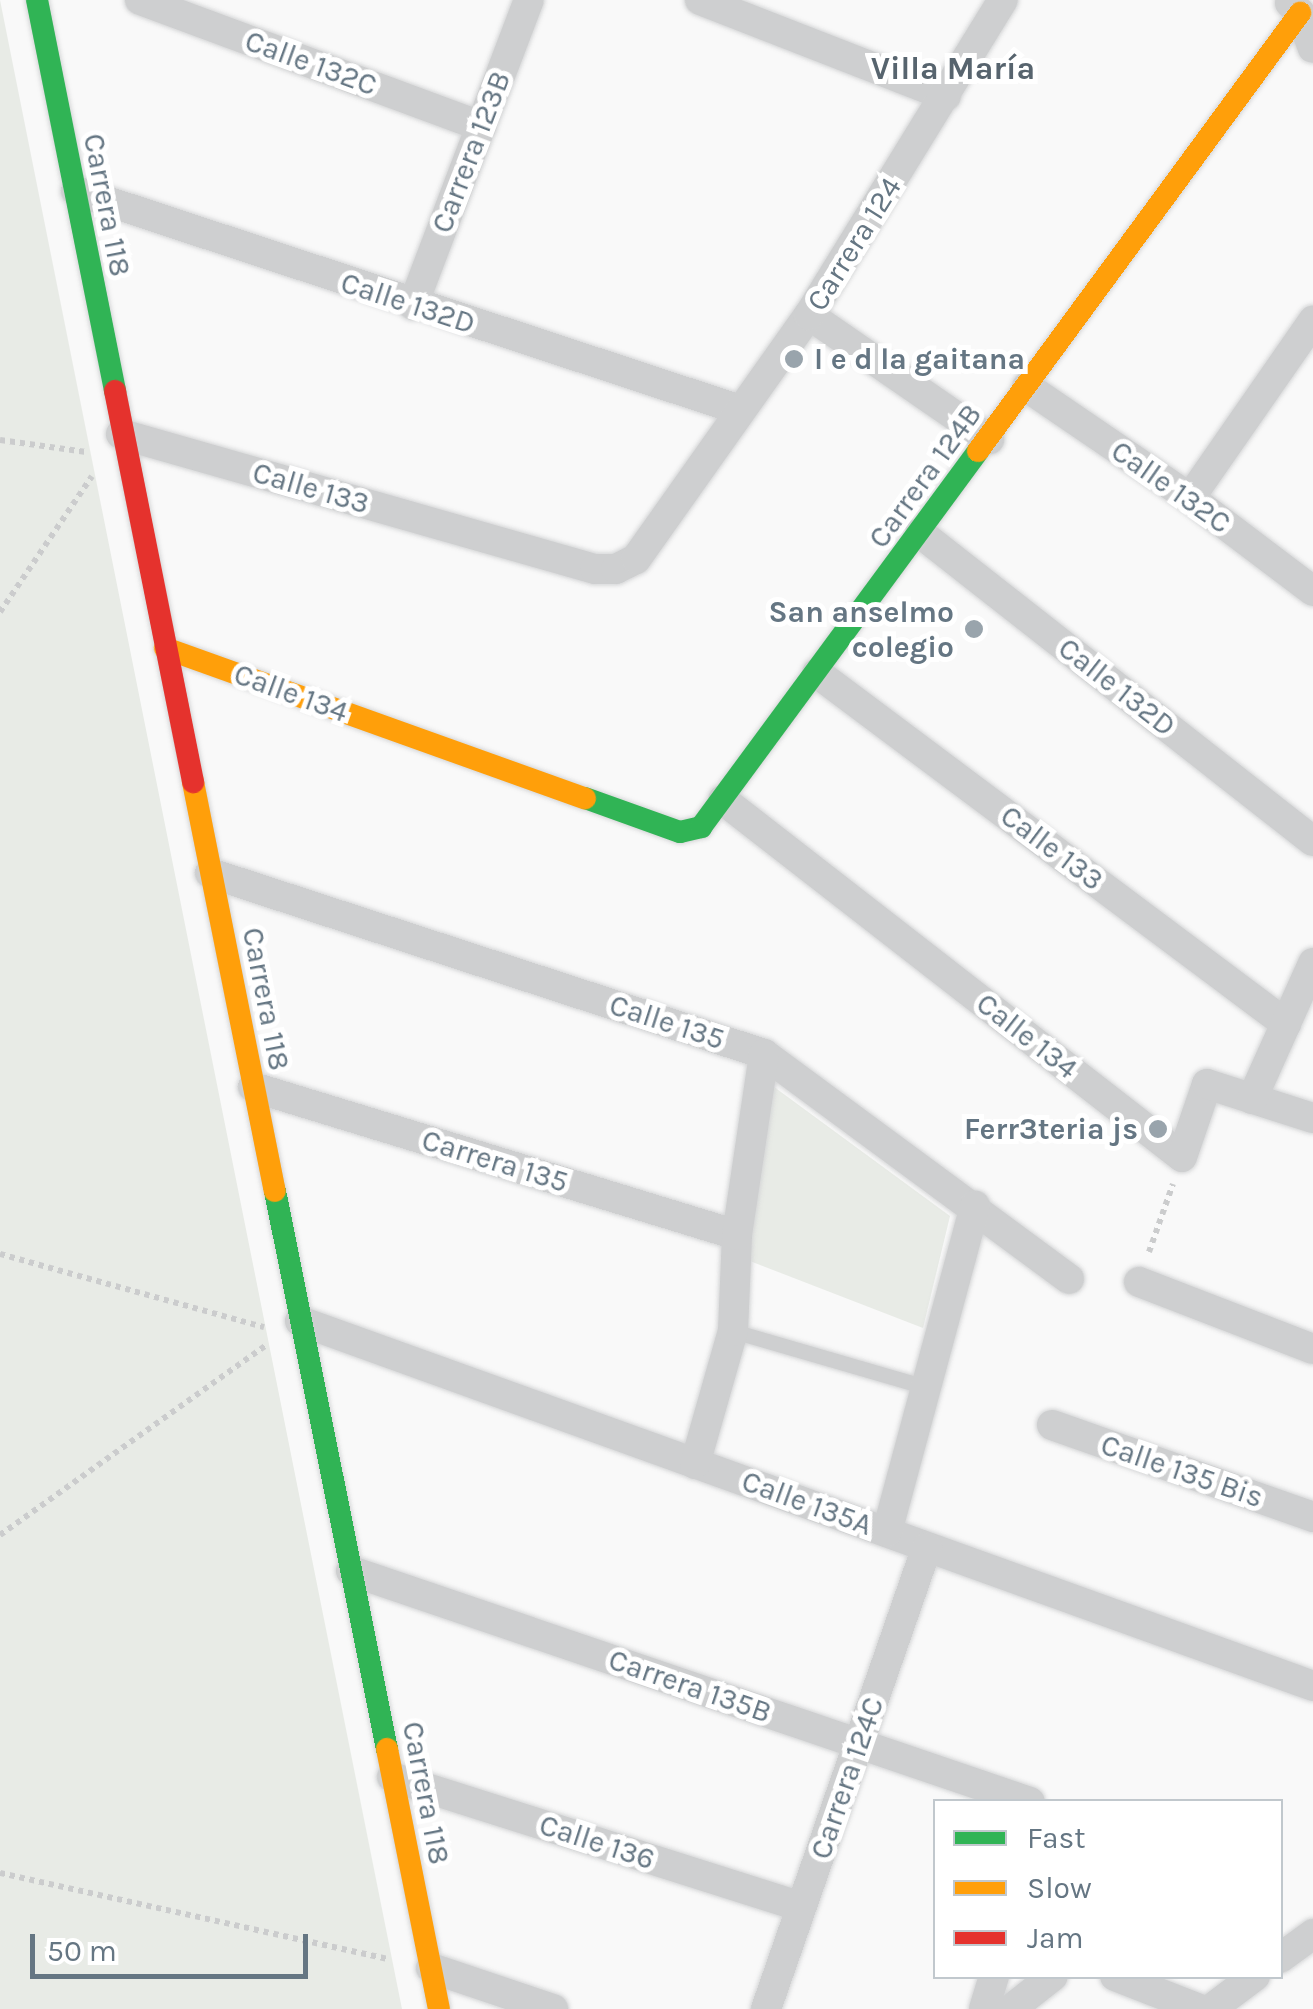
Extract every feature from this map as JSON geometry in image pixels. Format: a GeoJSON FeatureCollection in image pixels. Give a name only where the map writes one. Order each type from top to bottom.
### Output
{"type":"FeatureCollection","features":[{"type":"Feature","properties":{"kind":"street","name":"Carrera 118"},"geometry":{"type":"LineString","coordinates":[[36,0],[76,190],[114,444],[164,648],[253,1088],[293,1327],[350,1571],[439,2009]]}},
{"type":"Feature","properties":{"kind":"street","name":"Calle 132C"},"geometry":{"type":"LineString","coordinates":[[140,0],[481,126]]}},
{"type":"Feature","properties":{"kind":"street","name":"Carrera 123B"},"geometry":{"type":"LineString","coordinates":[[412,305],[529,0]]}},
{"type":"Feature","properties":{"kind":"street"},"geometry":{"type":"LineString","coordinates":[[700,0],[946,96]]}},
{"type":"Feature","properties":{"kind":"street","name":"Carrera 124"},"geometry":{"type":"LineString","coordinates":[[616,569],[636,560],[810,314],[1002,0]]}},
{"type":"Feature","properties":{"kind":"street"},"geometry":{"type":"LineString","coordinates":[[1294,6],[1313,48]]}},
{"type":"Feature","properties":{"kind":"street","name":"Carrera 124B"},"geometry":{"type":"LineString","coordinates":[[701,828],[1028,387],[1294,6]]}},
{"type":"Feature","properties":{"kind":"street","name":"Calle 132D"},"geometry":{"type":"LineString","coordinates":[[76,190],[412,305],[740,410]]}},
{"type":"Feature","properties":{"kind":"street"},"geometry":{"type":"LineString","coordinates":[[810,314],[989,439]]}},
{"type":"Feature","properties":{"kind":"street"},"geometry":{"type":"LineString","coordinates":[[1190,498],[1313,320]]}},
{"type":"Feature","properties":{"kind":"street","name":"Calle 132C"},"geometry":{"type":"LineString","coordinates":[[1028,387],[1190,498],[1313,591]]}},
{"type":"Feature","properties":{"kind":"street","name":"Calle 133"},"geometry":{"type":"LineString","coordinates":[[114,444],[595,570],[616,569]]}},
{"type":"Feature","properties":{"kind":"street","name":"Calle 132D"},"geometry":{"type":"LineString","coordinates":[[920,533],[1313,840]]}},
{"type":"Feature","properties":{"kind":"street","name":"Calle 134"},"geometry":{"type":"LineString","coordinates":[[164,648],[680,832],[701,828]]}},
{"type":"Feature","properties":{"kind":"street","name":"Calle 133"},"geometry":{"type":"LineString","coordinates":[[817,672],[1286,1024]]}},
{"type":"Feature","properties":{"kind":"street","name":"Calle 134"},"geometry":{"type":"LineString","coordinates":[[723,800],[1182,1157]]}},
{"type":"Feature","properties":{"kind":"street","name":"Calle 135"},"geometry":{"type":"LineString","coordinates":[[210,874],[764,1054],[1069,1279]]}},
{"type":"Feature","properties":{"kind":"street"},"geometry":{"type":"LineString","coordinates":[[1252,1099],[1313,962]]}},
{"type":"Feature","properties":{"kind":"street"},"geometry":{"type":"LineString","coordinates":[[695,1464],[733,1331],[736,1235],[764,1054]]}},
{"type":"Feature","properties":{"kind":"street"},"geometry":{"type":"LineString","coordinates":[[1182,1157],[1208,1084],[1313,1118]]}},
{"type":"Feature","properties":{"kind":"street","name":"Carrera 135"},"geometry":{"type":"LineString","coordinates":[[253,1088],[736,1235]]}},
{"type":"Feature","properties":{"kind":"street"},"geometry":{"type":"LineString","coordinates":[[886,1532],[975,1206]]}},
{"type":"Feature","properties":{"kind":"street"},"geometry":{"type":"LineString","coordinates":[[1139,1282],[1313,1349]]}},
{"type":"Feature","properties":{"kind":"street","name":"Calle 135A"},"geometry":{"type":"LineString","coordinates":[[293,1327],[695,1464],[1313,1686]]}},
{"type":"Feature","properties":{"kind":"street","name":"Calle 135 Bis"},"geometry":{"type":"LineString","coordinates":[[1052,1424],[1313,1517]]}},
{"type":"Feature","properties":{"kind":"street","name":"Carrera 124C"},"geometry":{"type":"LineString","coordinates":[[766,2009],[927,1546]]}},
{"type":"Feature","properties":{"kind":"street","name":"Carrera 135B"},"geometry":{"type":"LineString","coordinates":[[350,1571],[1021,1799]]}},
{"type":"Feature","properties":{"kind":"street","name":"Calle 136"},"geometry":{"type":"LineString","coordinates":[[392,1777],[802,1907]]}},
{"type":"Feature","properties":{"kind":"street"},"geometry":{"type":"LineString","coordinates":[[1283,1956],[1313,1934]]}},
{"type":"Feature","properties":{"kind":"street"},"geometry":{"type":"LineString","coordinates":[[1283,1959],[1313,1970]]}},
{"type":"Feature","properties":{"kind":"street"},"geometry":{"type":"LineString","coordinates":[[430,1968],[553,2009]]}},
{"type":"Feature","properties":{"kind":"street"},"geometry":{"type":"LineString","coordinates":[[984,2009],[993,1979]]}},
{"type":"Feature","properties":{"kind":"street"},"geometry":{"type":"LineString","coordinates":[[1011,2009],[1049,1979]]}},
{"type":"Feature","properties":{"kind":"street"},"geometry":{"type":"LineString","coordinates":[[1123,1979],[1199,2009]]}},
{"type":"Feature","properties":{"kind":"street"},"geometry":{"type":"LineString","coordinates":[[1211,2009],[1251,1979]]}},
{"type":"Feature","properties":{"kind":"lane"},"geometry":{"type":"LineString","coordinates":[[733,1331],[926,1386]]}},
{"type":"Feature","properties":{"kind":"path"},"geometry":{"type":"LineString","coordinates":[[0,440],[114,444]]}},
{"type":"Feature","properties":{"kind":"path"},"geometry":{"type":"LineString","coordinates":[[0,612],[114,444]]}},
{"type":"Feature","properties":{"kind":"path"},"geometry":{"type":"LineString","coordinates":[[1139,1282],[1182,1157]]}},
{"type":"Feature","properties":{"kind":"path"},"geometry":{"type":"LineString","coordinates":[[0,1254],[293,1327]]}},
{"type":"Feature","properties":{"kind":"path"},"geometry":{"type":"LineString","coordinates":[[0,1535],[293,1327]]}},
{"type":"Feature","properties":{"kind":"path"},"geometry":{"type":"LineString","coordinates":[[0,1873],[430,1968]]}},
{"type":"Feature","properties":{"kind":"shaded area"},"geometry":{"type":"Polygon","coordinates":[[[0,0],[402,2009],[0,2009],[0,0]]]}},
{"type":"Feature","properties":{"kind":"shaded area"},"geometry":{"type":"Polygon","coordinates":[[[766,1081],[950,1216],[923,1328],[742,1258],[766,1081]]]}},
{"type":"Feature","properties":{"kind":"traffic: fast"},"geometry":{"type":"LineString","coordinates":[[37,0],[115,391]]}},
{"type":"Feature","properties":{"kind":"traffic: fast"},"geometry":{"type":"LineString","coordinates":[[585,798],[680,832],[701,827],[978,451]]}},
{"type":"Feature","properties":{"kind":"traffic: fast"},"geometry":{"type":"LineString","coordinates":[[275,1191],[387,1749]]}},
{"type":"Feature","properties":{"kind":"traffic: slow"},"geometry":{"type":"LineString","coordinates":[[978,451],[1300,13]]}},
{"type":"Feature","properties":{"kind":"traffic: slow"},"geometry":{"type":"LineString","coordinates":[[165,648],[585,798]]}},
{"type":"Feature","properties":{"kind":"traffic: slow"},"geometry":{"type":"LineString","coordinates":[[193,782],[275,1191]]}},
{"type":"Feature","properties":{"kind":"traffic: slow"},"geometry":{"type":"LineString","coordinates":[[387,1749],[439,2009]]}},
{"type":"Feature","properties":{"kind":"traffic: jam"},"geometry":{"type":"LineString","coordinates":[[115,391],[193,782]]}},
{"type":"Feature","properties":{"kind":"place","name":"I e d la gaitana"},"geometry":{"type":"Point","coordinates":[794,359]}},
{"type":"Feature","properties":{"kind":"place","name":"San anselmo colegio"},"geometry":{"type":"Point","coordinates":[974,629]}},
{"type":"Feature","properties":{"kind":"place","name":"Ferr3teria js"},"geometry":{"type":"Point","coordinates":[1158,1129]}},
{"type":"Feature","properties":{"kind":"district","name":"Villa María"},"geometry":{"type":"Point","coordinates":[953,69]}}]}
